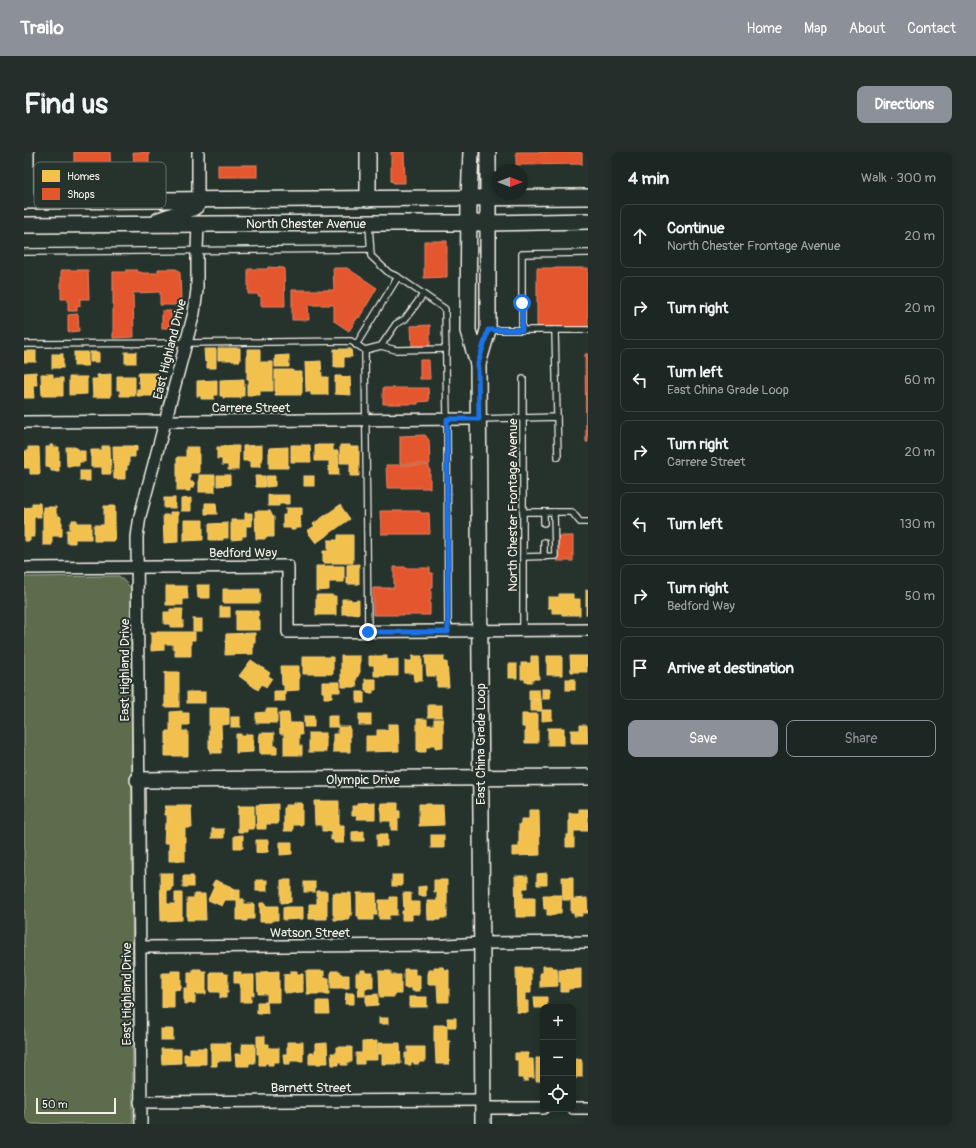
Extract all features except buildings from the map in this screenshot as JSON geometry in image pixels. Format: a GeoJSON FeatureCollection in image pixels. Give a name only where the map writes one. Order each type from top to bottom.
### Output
{"type":"FeatureCollection","features":[{"type":"Feature","properties":{"kind":"main road"},"geometry":{"type":"LineString","coordinates":[[368,152],[368,199]]}},
{"type":"Feature","properties":{"kind":"main road","name":"East China Grade Loop"},"geometry":{"type":"LineString","coordinates":[[470,152],[468,331],[478,364],[479,419],[483,1124]]}},
{"type":"Feature","properties":{"kind":"main road","name":"East China Grade Loop"},"geometry":{"type":"LineString","coordinates":[[478,364],[488,330],[488,152]]}},
{"type":"Feature","properties":{"kind":"main road","name":"North Chester Avenue"},"geometry":{"type":"LineString","coordinates":[[24,225],[369,223],[588,197]]}},
{"type":"Feature","properties":{"kind":"main road","name":"North Chester Avenue"},"geometry":{"type":"LineString","coordinates":[[166,200],[368,199],[588,221]]}},
{"type":"Feature","properties":{"kind":"main road"},"geometry":{"type":"LineString","coordinates":[[147,224],[193,208],[197,205],[198,200]]}},
{"type":"Feature","properties":{"kind":"main road","name":"Olympic Drive"},"geometry":{"type":"LineString","coordinates":[[138,780],[588,777]]}},
{"type":"Feature","properties":{"kind":"street"},"geometry":{"type":"LineString","coordinates":[[26,201],[28,152]]}},
{"type":"Feature","properties":{"kind":"street"},"geometry":{"type":"LineString","coordinates":[[198,152],[198,200]]}},
{"type":"Feature","properties":{"kind":"street","name":"East Highland Drive"},"geometry":{"type":"LineString","coordinates":[[140,1124],[137,537],[140,516],[194,313],[197,290],[198,224]]}},
{"type":"Feature","properties":{"kind":"street","name":"Carrere Street"},"geometry":{"type":"LineString","coordinates":[[24,422],[479,419]]}},
{"type":"Feature","properties":{"kind":"street","name":"Bedford Way"},"geometry":{"type":"LineString","coordinates":[[24,568],[288,566],[288,632],[588,630]]}},
{"type":"Feature","properties":{"kind":"street","name":"Watson Street"},"geometry":{"type":"LineString","coordinates":[[140,947],[446,945],[482,943],[588,942]]}},
{"type":"Feature","properties":{"kind":"street","name":"Barnett Street"},"geometry":{"type":"LineString","coordinates":[[140,1102],[482,1104],[540,1108]]}},
{"type":"Feature","properties":{"kind":"street"},"geometry":{"type":"LineString","coordinates":[[576,1108],[588,1108]]}},
{"type":"Feature","properties":{"kind":"lane"},"geometry":{"type":"LineString","coordinates":[[369,223],[371,256],[389,272],[445,309],[448,632]]}},
{"type":"Feature","properties":{"kind":"lane"},"geometry":{"type":"LineString","coordinates":[[24,252],[370,249]]}},
{"type":"Feature","properties":{"kind":"lane"},"geometry":{"type":"LineString","coordinates":[[522,330],[522,254],[588,253]]}},
{"type":"Feature","properties":{"kind":"lane"},"geometry":{"type":"LineString","coordinates":[[356,345],[398,277]]}},
{"type":"Feature","properties":{"kind":"lane"},"geometry":{"type":"LineString","coordinates":[[381,346],[396,324],[405,319],[423,294]]}},
{"type":"Feature","properties":{"kind":"lane"},"geometry":{"type":"LineString","coordinates":[[488,330],[588,330]]}},
{"type":"Feature","properties":{"kind":"lane"},"geometry":{"type":"LineString","coordinates":[[555,330],[558,458]]}},
{"type":"Feature","properties":{"kind":"lane"},"geometry":{"type":"LineString","coordinates":[[24,344],[351,341],[365,350],[381,346],[396,350],[446,349]]}},
{"type":"Feature","properties":{"kind":"lane"},"geometry":{"type":"LineString","coordinates":[[365,350],[368,632]]}},
{"type":"Feature","properties":{"kind":"lane","name":"North Chester Frontage Avenue"},"geometry":{"type":"LineString","coordinates":[[523,379],[523,631]]}},
{"type":"Feature","properties":{"kind":"lane"},"geometry":{"type":"LineString","coordinates":[[479,419],[557,417]]}},
{"type":"Feature","properties":{"kind":"lane"},"geometry":{"type":"LineString","coordinates":[[523,512],[572,512],[580,522],[588,522]]}},
{"type":"Feature","properties":{"kind":"lane"},"geometry":{"type":"LineString","coordinates":[[544,512],[544,523]]}},
{"type":"Feature","properties":{"kind":"lane"},"geometry":{"type":"LineString","coordinates":[[523,557],[554,556],[554,512]]}},
{"type":"Feature","properties":{"kind":"lane"},"geometry":{"type":"LineString","coordinates":[[544,542],[544,557]]}},
{"type":"Feature","properties":{"kind":"green space"},"geometry":{"type":"Polygon","coordinates":[[[119,576],[131,588],[133,1124],[24,1124],[24,577],[119,576]]]}},
{"type":"Feature","properties":{"kind":"route"},"geometry":{"type":"LineString","coordinates":[[368,632],[448,632],[447,419],[479,419],[478,364],[488,330],[522,330],[522,303]]}}]}
